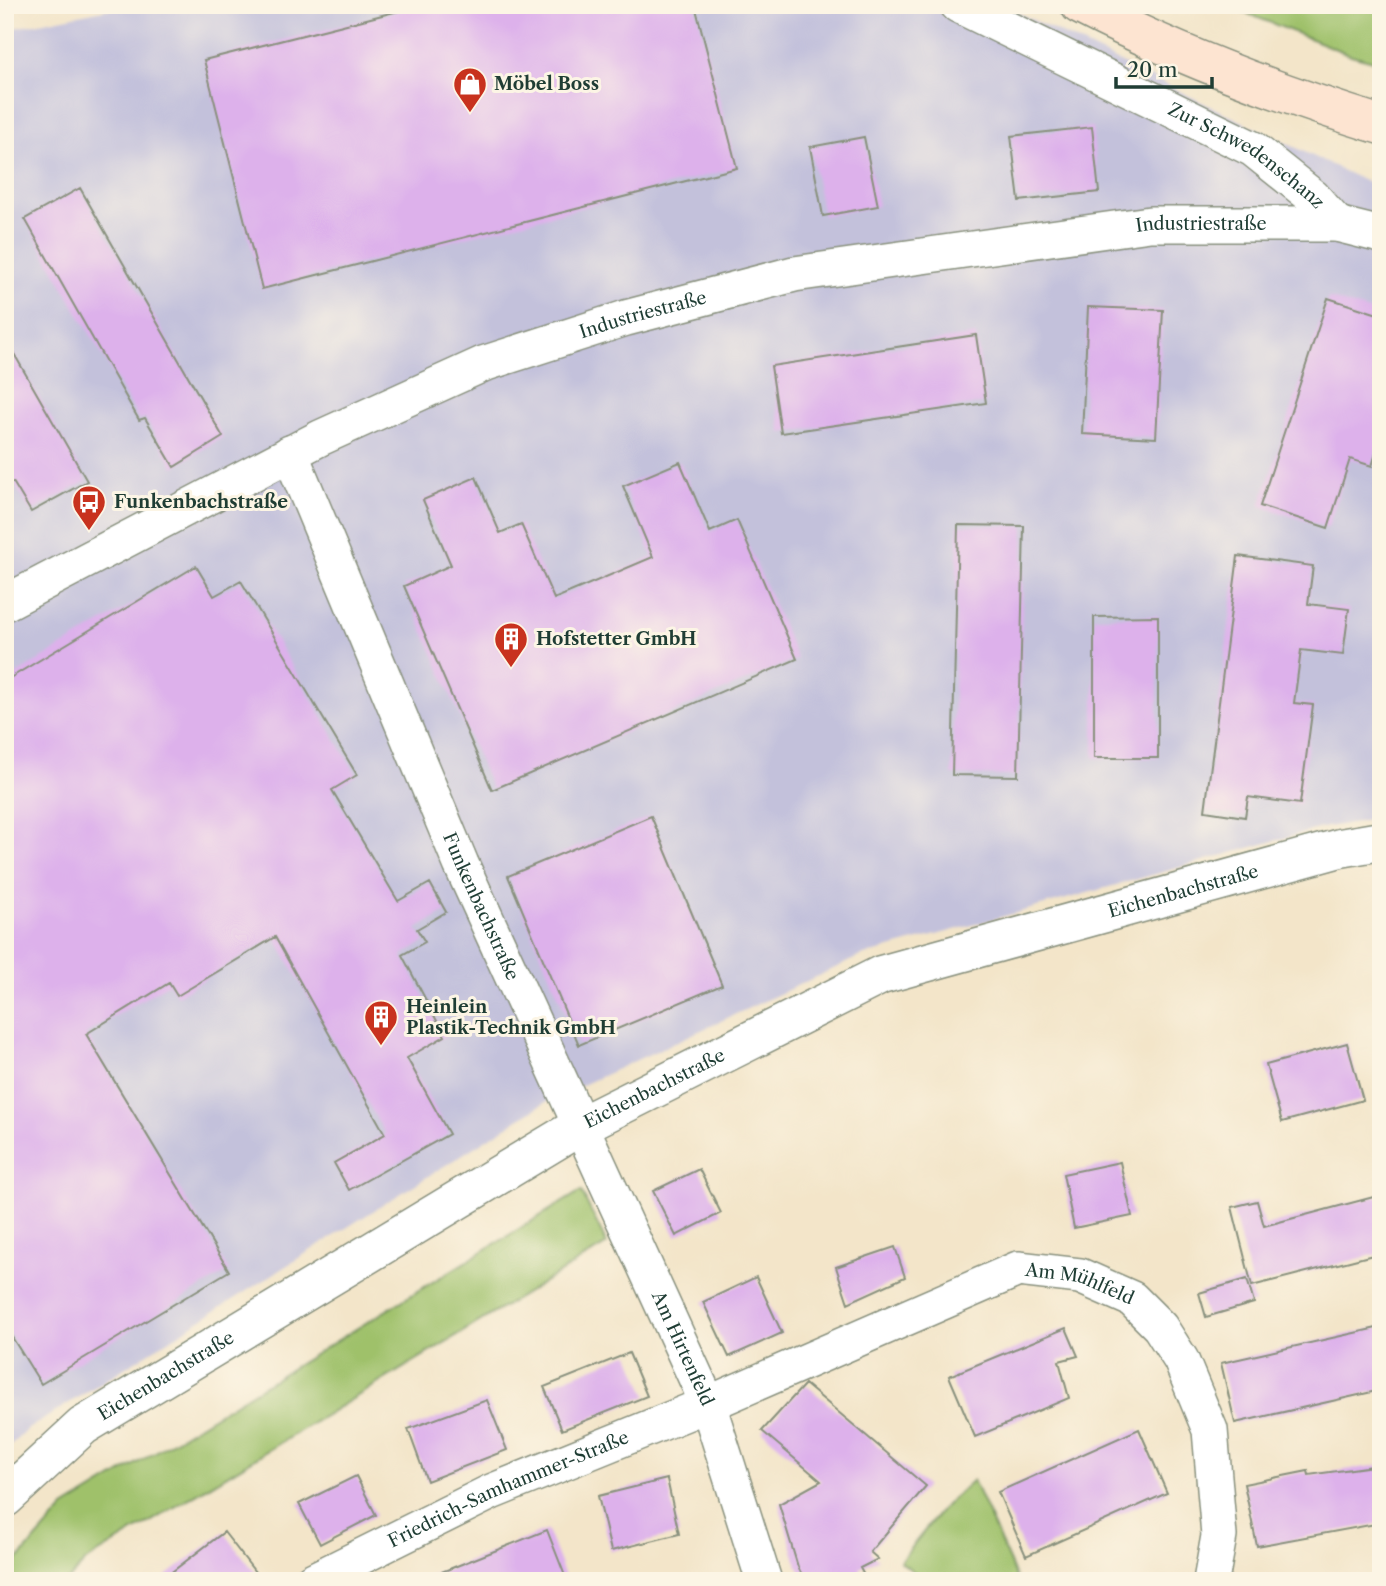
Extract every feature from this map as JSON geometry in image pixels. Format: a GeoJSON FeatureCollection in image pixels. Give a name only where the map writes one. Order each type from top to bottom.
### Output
{"type":"FeatureCollection","features":[{"type":"Feature","properties":{"kind":"main road"},"geometry":{"type":"LineString","coordinates":[[1080,5],[1154,42],[1314,104],[1381,125]]}},
{"type":"Feature","properties":{"kind":"street","name":"Zur Schwedenschanz"},"geometry":{"type":"LineString","coordinates":[[958,5],[1253,149],[1313,197],[1336,223]]}},
{"type":"Feature","properties":{"kind":"street","name":"Industriestraße"},"geometry":{"type":"LineString","coordinates":[[5,604],[290,453],[483,364],[626,317],[794,274],[1150,224],[1336,223],[1381,235]]}},
{"type":"Feature","properties":{"kind":"street","name":"Funkenbachstraße"},"geometry":{"type":"LineString","coordinates":[[290,453],[461,864],[580,1126]]}},
{"type":"Feature","properties":{"kind":"street","name":"Eichenbachstraße"},"geometry":{"type":"LineString","coordinates":[[5,1498],[83,1426],[580,1126],[881,975],[1340,848],[1381,841]]}},
{"type":"Feature","properties":{"kind":"street","name":"Am Hirtenfeld"},"geometry":{"type":"LineString","coordinates":[[580,1126],[708,1404],[764,1581]]}},
{"type":"Feature","properties":{"kind":"street","name":"Am Mühlfeld"},"geometry":{"type":"LineString","coordinates":[[708,1404],[1018,1269],[1080,1276],[1132,1299],[1160,1327],[1181,1360],[1210,1430],[1219,1536],[1211,1581]]}},
{"type":"Feature","properties":{"kind":"street","name":"Friedrich-Samhammer-Straße"},"geometry":{"type":"LineString","coordinates":[[312,1581],[491,1492],[708,1404]]}},
{"type":"Feature","properties":{"kind":"shaded area"},"geometry":{"type":"Polygon","coordinates":[[[128,5],[1002,5],[1381,189],[1381,818],[1321,828],[861,956],[544,1103],[28,1429],[5,1450],[5,30],[128,5]]]}},
{"type":"Feature","properties":{"kind":"green space"},"geometry":{"type":"Polygon","coordinates":[[[1226,5],[1381,5],[1381,63],[1351,55],[1226,5]]]}},
{"type":"Feature","properties":{"kind":"green space"},"geometry":{"type":"Polygon","coordinates":[[[581,1191],[607,1244],[86,1561],[67,1581],[5,1581],[5,1574],[64,1508],[581,1191]]]}},
{"type":"Feature","properties":{"kind":"green space"},"geometry":{"type":"Polygon","coordinates":[[[973,1480],[1018,1581],[925,1581],[900,1561],[943,1508],[973,1480]]]}},
{"type":"Feature","properties":{"kind":"building","name":"Möbel Boss"},"geometry":{"type":"Polygon","coordinates":[[[422,5],[695,5],[737,168],[262,289],[204,60],[422,5]]]}},
{"type":"Feature","properties":{"kind":"building"},"geometry":{"type":"Polygon","coordinates":[[[1092,127],[1099,192],[1019,201],[1011,136],[1092,127]]]}},
{"type":"Feature","properties":{"kind":"building"},"geometry":{"type":"Polygon","coordinates":[[[864,137],[878,206],[823,216],[810,147],[864,137]]]}},
{"type":"Feature","properties":{"kind":"building"},"geometry":{"type":"Polygon","coordinates":[[[80,188],[223,437],[174,467],[145,418],[139,420],[25,219],[80,188]]]}},
{"type":"Feature","properties":{"kind":"building"},"geometry":{"type":"Polygon","coordinates":[[[1328,298],[1381,315],[1381,438],[1372,466],[1350,459],[1328,528],[1260,506],[1328,298]]]}},
{"type":"Feature","properties":{"kind":"building"},"geometry":{"type":"Polygon","coordinates":[[[1088,307],[1163,310],[1156,438],[1082,434],[1088,307]]]}},
{"type":"Feature","properties":{"kind":"building"},"geometry":{"type":"Polygon","coordinates":[[[976,335],[986,403],[781,433],[771,366],[976,335]]]}},
{"type":"Feature","properties":{"kind":"building"},"geometry":{"type":"Polygon","coordinates":[[[5,338],[87,481],[31,512],[13,482],[5,486],[5,338]]]}},
{"type":"Feature","properties":{"kind":"building"},"geometry":{"type":"Polygon","coordinates":[[[680,462],[710,532],[737,520],[797,659],[492,790],[404,586],[451,565],[423,500],[476,477],[500,533],[521,524],[554,599],[653,557],[623,486],[680,462]]]}},
{"type":"Feature","properties":{"kind":"building"},"geometry":{"type":"Polygon","coordinates":[[[958,525],[1024,526],[1018,776],[952,775],[958,525]]]}},
{"type":"Feature","properties":{"kind":"building"},"geometry":{"type":"Polygon","coordinates":[[[1238,556],[1313,566],[1308,604],[1349,609],[1343,655],[1301,650],[1294,703],[1313,705],[1300,804],[1248,797],[1245,817],[1205,811],[1238,556]]]}},
{"type":"Feature","properties":{"kind":"building","name":"Heinlein Plastik-Technik GmbH"},"geometry":{"type":"Polygon","coordinates":[[[196,566],[214,596],[241,581],[357,775],[332,790],[398,901],[430,883],[446,912],[417,929],[425,942],[402,955],[445,1036],[407,1058],[449,1134],[349,1190],[334,1163],[385,1134],[275,937],[177,996],[169,983],[86,1034],[229,1271],[41,1384],[5,1326],[5,681],[196,566]]]}},
{"type":"Feature","properties":{"kind":"building"},"geometry":{"type":"Polygon","coordinates":[[[1158,616],[1158,758],[1094,758],[1094,617],[1158,616]]]}},
{"type":"Feature","properties":{"kind":"building"},"geometry":{"type":"Polygon","coordinates":[[[651,816],[722,985],[579,1045],[508,876],[651,816]]]}},
{"type":"Feature","properties":{"kind":"building"},"geometry":{"type":"Polygon","coordinates":[[[1347,1043],[1363,1100],[1282,1122],[1266,1065],[1347,1043]]]}},
{"type":"Feature","properties":{"kind":"building"},"geometry":{"type":"Polygon","coordinates":[[[1120,1162],[1132,1216],[1074,1228],[1063,1174],[1120,1162]]]}},
{"type":"Feature","properties":{"kind":"building"},"geometry":{"type":"Polygon","coordinates":[[[699,1169],[721,1213],[676,1236],[653,1191],[699,1169]]]}},
{"type":"Feature","properties":{"kind":"building"},"geometry":{"type":"Polygon","coordinates":[[[1381,1195],[1381,1253],[1252,1286],[1232,1207],[1257,1201],[1264,1226],[1381,1195]]]}},
{"type":"Feature","properties":{"kind":"building"},"geometry":{"type":"Polygon","coordinates":[[[895,1247],[905,1277],[848,1303],[836,1267],[895,1247]]]}},
{"type":"Feature","properties":{"kind":"building"},"geometry":{"type":"Polygon","coordinates":[[[756,1277],[782,1333],[729,1357],[703,1302],[756,1277]]]}},
{"type":"Feature","properties":{"kind":"building"},"geometry":{"type":"Polygon","coordinates":[[[1247,1279],[1254,1303],[1206,1317],[1199,1293],[1247,1279]]]}},
{"type":"Feature","properties":{"kind":"building"},"geometry":{"type":"Polygon","coordinates":[[[1381,1327],[1381,1390],[1235,1423],[1221,1363],[1381,1327]]]}},
{"type":"Feature","properties":{"kind":"building"},"geometry":{"type":"Polygon","coordinates":[[[1066,1328],[1078,1356],[1059,1361],[1069,1398],[975,1437],[949,1376],[1066,1328]]]}},
{"type":"Feature","properties":{"kind":"building"},"geometry":{"type":"Polygon","coordinates":[[[629,1353],[647,1396],[562,1430],[544,1387],[629,1353]]]}},
{"type":"Feature","properties":{"kind":"building"},"geometry":{"type":"Polygon","coordinates":[[[805,1384],[926,1486],[870,1552],[878,1559],[860,1568],[867,1581],[805,1581],[798,1567],[779,1504],[821,1481],[762,1431],[805,1384]]]}},
{"type":"Feature","properties":{"kind":"building"},"geometry":{"type":"Polygon","coordinates":[[[487,1400],[507,1450],[427,1481],[408,1429],[487,1400]]]}},
{"type":"Feature","properties":{"kind":"building"},"geometry":{"type":"Polygon","coordinates":[[[1139,1429],[1167,1493],[1026,1556],[998,1492],[1139,1429]]]}},
{"type":"Feature","properties":{"kind":"building"},"geometry":{"type":"Polygon","coordinates":[[[1381,1465],[1381,1523],[1257,1546],[1244,1484],[1308,1471],[1309,1475],[1381,1465]]]}},
{"type":"Feature","properties":{"kind":"building"},"geometry":{"type":"Polygon","coordinates":[[[356,1476],[376,1515],[320,1544],[299,1504],[356,1476]]]}},
{"type":"Feature","properties":{"kind":"building"},"geometry":{"type":"Polygon","coordinates":[[[667,1479],[679,1534],[611,1551],[598,1496],[667,1479]]]}},
{"type":"Feature","properties":{"kind":"building"},"geometry":{"type":"Polygon","coordinates":[[[547,1530],[567,1581],[424,1581],[424,1579],[547,1530]]]}},
{"type":"Feature","properties":{"kind":"building"},"geometry":{"type":"Polygon","coordinates":[[[224,1532],[262,1581],[160,1581],[224,1532]]]}},
{"type":"Feature","properties":{"kind":"place","name":"Möbel Boss"},"geometry":{"type":"Point","coordinates":[470,114]}},
{"type":"Feature","properties":{"kind":"place","name":"Funkenbachstraße"},"geometry":{"type":"Point","coordinates":[89,532]}},
{"type":"Feature","properties":{"kind":"place","name":"Hofstetter GmbH"},"geometry":{"type":"Point","coordinates":[511,669]}},
{"type":"Feature","properties":{"kind":"place","name":"Heinlein Plastik-Technik GmbH"},"geometry":{"type":"Point","coordinates":[381,1047]}}]}
